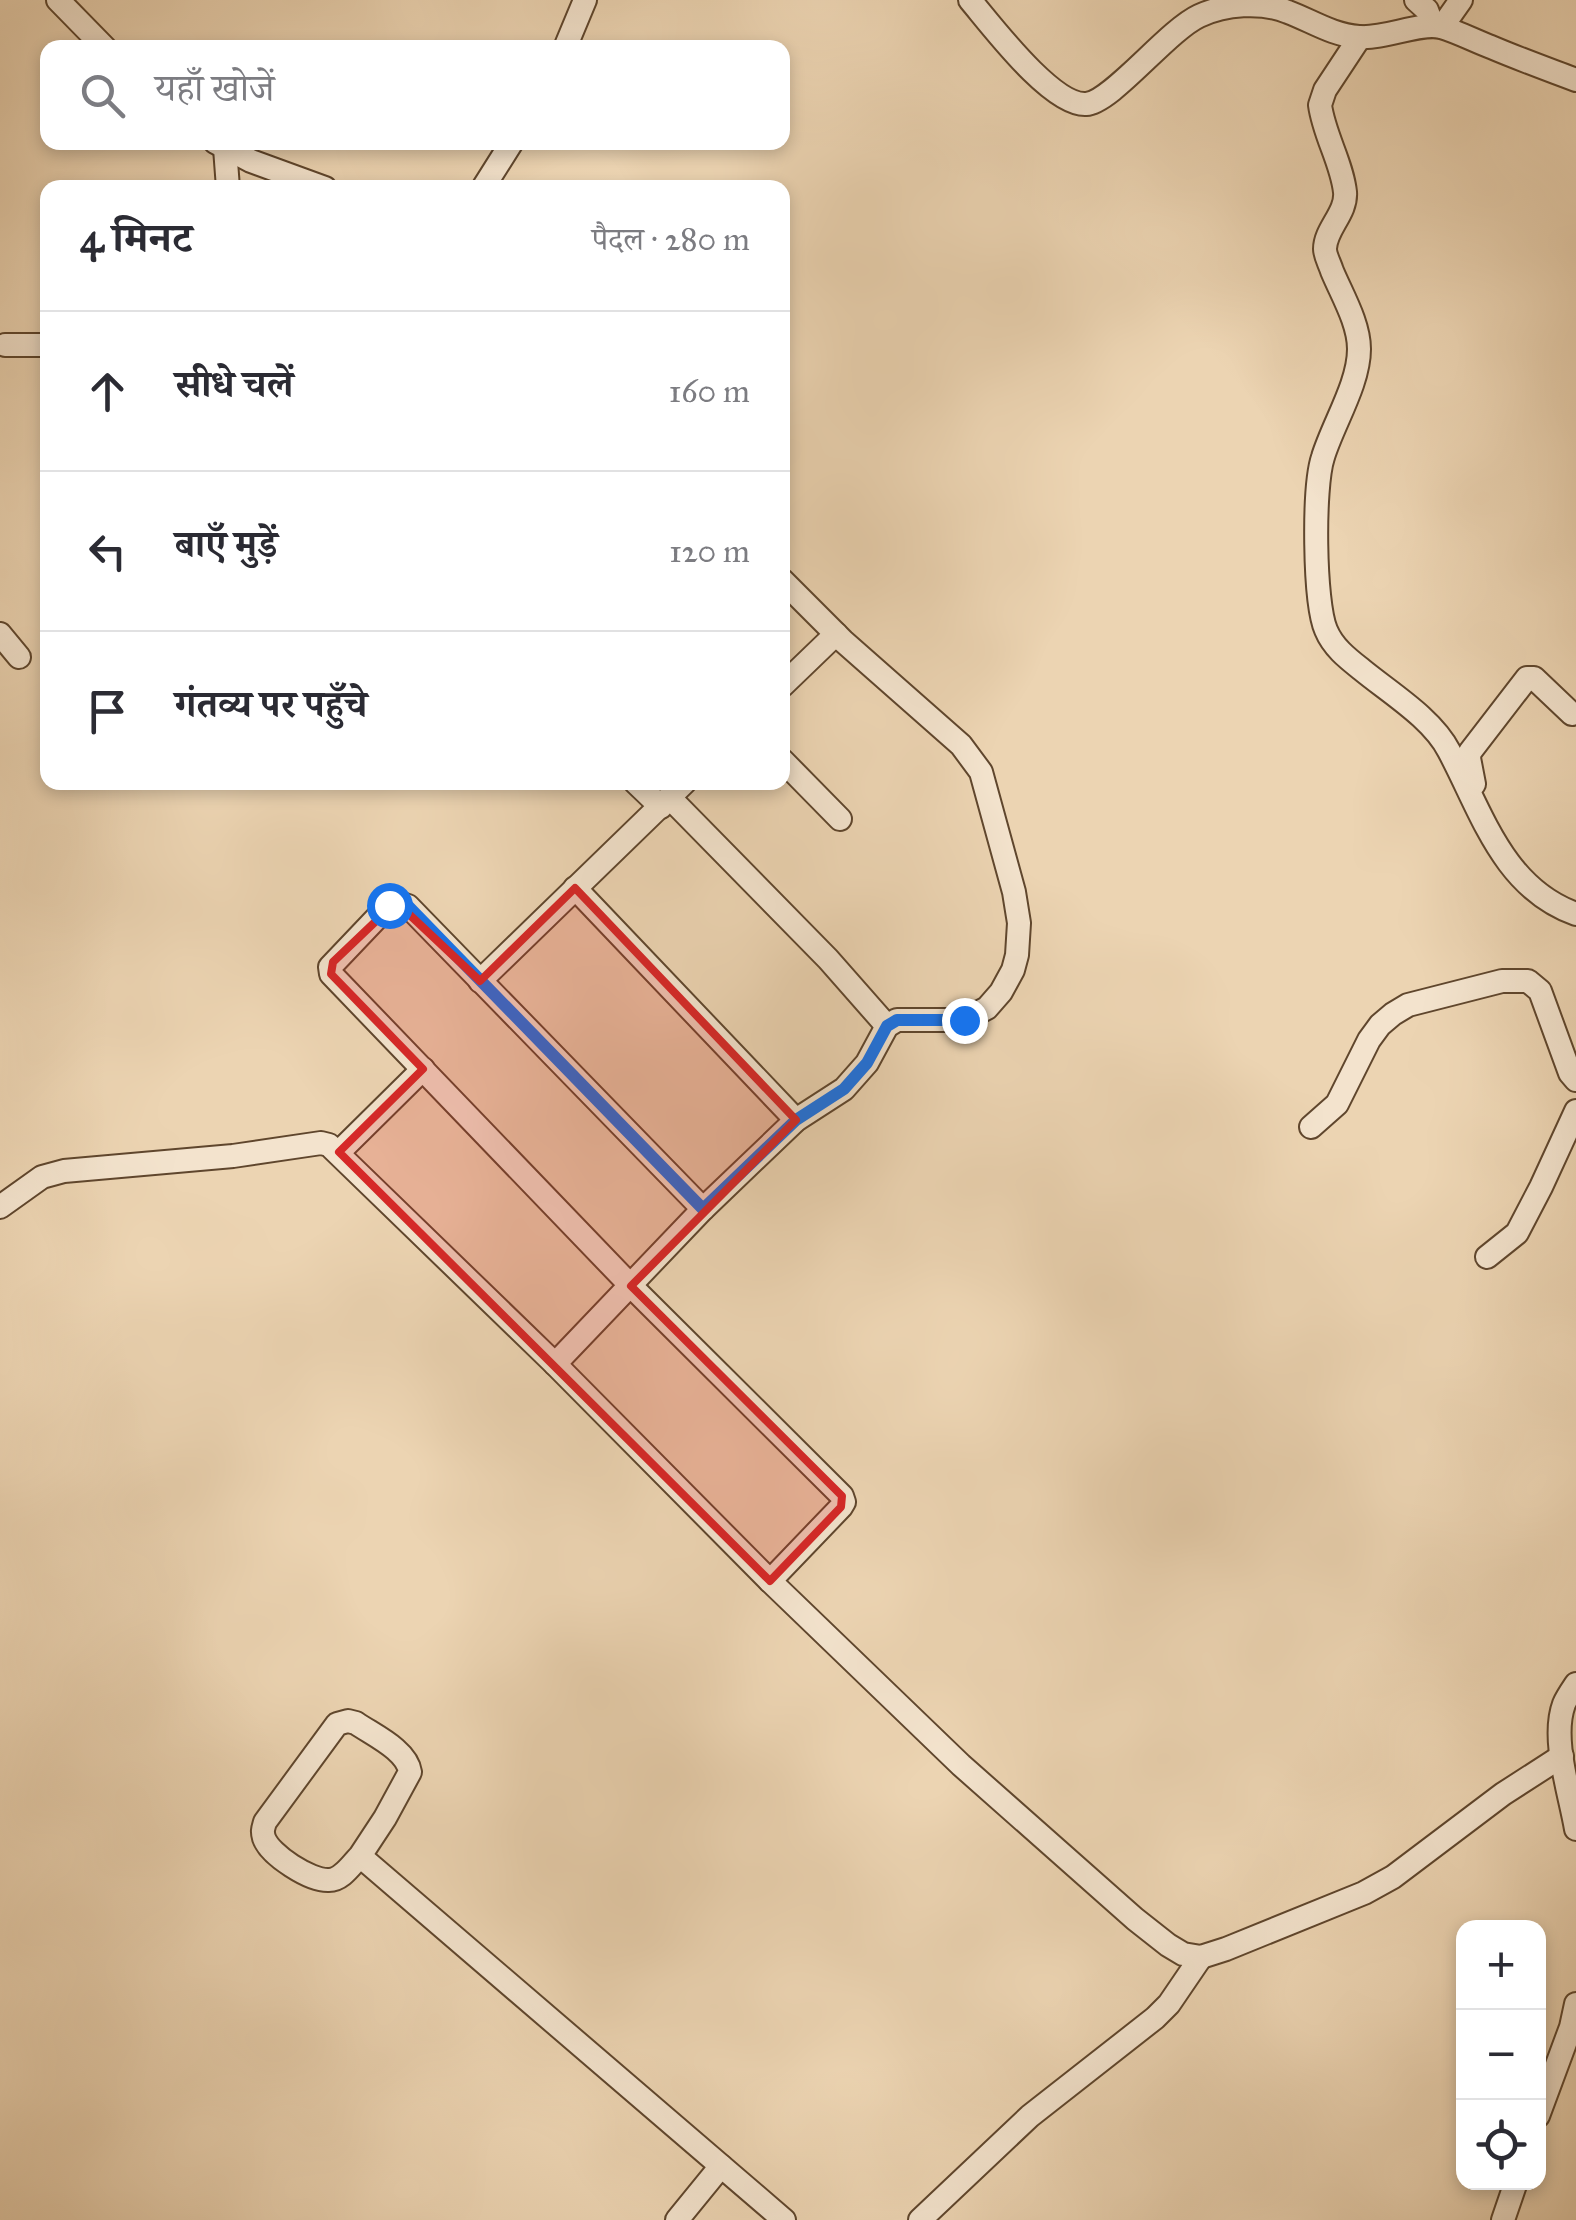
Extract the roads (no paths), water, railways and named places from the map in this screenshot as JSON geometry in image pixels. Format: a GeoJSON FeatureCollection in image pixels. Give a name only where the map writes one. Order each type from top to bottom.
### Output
{"type":"FeatureCollection","features":[{"type":"Feature","properties":{"kind":"street"},"geometry":{"type":"LineString","coordinates":[[58,0],[97,40]]}},
{"type":"Feature","properties":{"kind":"street"},"geometry":{"type":"LineString","coordinates":[[568,40],[586,0]]}},
{"type":"Feature","properties":{"kind":"street"},"geometry":{"type":"LineString","coordinates":[[970,0],[1052,89],[1076,103],[1088,105],[1103,98],[1193,10],[1260,5],[1291,13],[1307,10],[1326,30],[1360,37],[1438,27],[1576,80]]}},
{"type":"Feature","properties":{"kind":"street"},"geometry":{"type":"LineString","coordinates":[[1416,0],[1438,27]]}},
{"type":"Feature","properties":{"kind":"street"},"geometry":{"type":"LineString","coordinates":[[1438,27],[1461,0]]}},
{"type":"Feature","properties":{"kind":"street"},"geometry":{"type":"LineString","coordinates":[[1360,37],[1325,90],[1320,105],[1345,198],[1325,251],[1354,322],[1360,348],[1354,376],[1320,469],[1317,546],[1324,624],[1336,647],[1425,720],[1442,739],[1494,840],[1526,883],[1547,901],[1576,914]]}},
{"type":"Feature","properties":{"kind":"street"},"geometry":{"type":"LineString","coordinates":[[221,150],[227,180]]}},
{"type":"Feature","properties":{"kind":"street"},"geometry":{"type":"LineString","coordinates":[[231,150],[299,180]]}},
{"type":"Feature","properties":{"kind":"street"},"geometry":{"type":"LineString","coordinates":[[488,180],[507,150]]}},
{"type":"Feature","properties":{"kind":"street"},"geometry":{"type":"LineString","coordinates":[[6,344],[40,345]]}},
{"type":"Feature","properties":{"kind":"street"},"geometry":{"type":"LineString","coordinates":[[555,1364],[703,1209],[796,1120],[844,1089],[867,1063],[887,1026],[897,1020],[964,1020],[987,1008],[1013,970],[1019,923],[1004,853],[976,763],[790,588]]}},
{"type":"Feature","properties":{"kind":"street"},"geometry":{"type":"LineString","coordinates":[[0,634],[20,656]]}},
{"type":"Feature","properties":{"kind":"street"},"geometry":{"type":"LineString","coordinates":[[790,678],[836,634]]}},
{"type":"Feature","properties":{"kind":"street"},"geometry":{"type":"LineString","coordinates":[[1470,797],[1474,787],[1470,752],[1526,678],[1534,678],[1572,714]]}},
{"type":"Feature","properties":{"kind":"street"},"geometry":{"type":"LineString","coordinates":[[790,768],[840,820]]}},
{"type":"Feature","properties":{"kind":"street"},"geometry":{"type":"LineString","coordinates":[[480,981],[672,796],[887,1026]]}},
{"type":"Feature","properties":{"kind":"street"},"geometry":{"type":"LineString","coordinates":[[575,888],[796,1120]]}},
{"type":"Feature","properties":{"kind":"street"},"geometry":{"type":"LineString","coordinates":[[703,1209],[408,906],[396,902],[330,967],[331,974],[631,1286],[842,1496],[841,1507],[770,1582]]}},
{"type":"Feature","properties":{"kind":"street"},"geometry":{"type":"LineString","coordinates":[[1311,1127],[1336,1104],[1369,1040],[1393,1014],[1408,1005],[1502,980],[1528,981],[1540,990],[1576,1080]]}},
{"type":"Feature","properties":{"kind":"street"},"geometry":{"type":"LineString","coordinates":[[339,1152],[423,1069]]}},
{"type":"Feature","properties":{"kind":"street"},"geometry":{"type":"LineString","coordinates":[[1487,1257],[1517,1232],[1576,1111]]}},
{"type":"Feature","properties":{"kind":"street"},"geometry":{"type":"LineString","coordinates":[[0,1206],[42,1177],[64,1171],[329,1145],[961,1766],[1048,1845],[1183,1954],[1201,1957],[1226,1950],[1364,1893],[1393,1877],[1503,1794],[1562,1756]]}},
{"type":"Feature","properties":{"kind":"street"},"geometry":{"type":"LineString","coordinates":[[1576,1684],[1564,1704],[1560,1722],[1562,1756],[1576,1829]]}},
{"type":"Feature","properties":{"kind":"street"},"geometry":{"type":"LineString","coordinates":[[348,1720],[397,1752],[409,1764],[410,1772],[360,1856],[334,1880],[319,1879],[288,1863],[265,1841],[262,1832],[274,1808],[337,1724],[348,1720]]}},
{"type":"Feature","properties":{"kind":"street"},"geometry":{"type":"LineString","coordinates":[[360,1856],[784,2220]]}},
{"type":"Feature","properties":{"kind":"street"},"geometry":{"type":"LineString","coordinates":[[920,2220],[1030,2116],[1155,2018],[1201,1957]]}},
{"type":"Feature","properties":{"kind":"street"},"geometry":{"type":"LineString","coordinates":[[1544,2100],[1574,2020]]}},
{"type":"Feature","properties":{"kind":"street"},"geometry":{"type":"LineString","coordinates":[[677,2220],[722,2166]]}},
{"type":"Feature","properties":{"kind":"street"},"geometry":{"type":"LineString","coordinates":[[1504,2220],[1513,2190]]}},
{"type":"Feature","properties":{"kind":"street"},"geometry":{"type":"LineString","coordinates":[[945,2220],[949,2193]]}}]}
